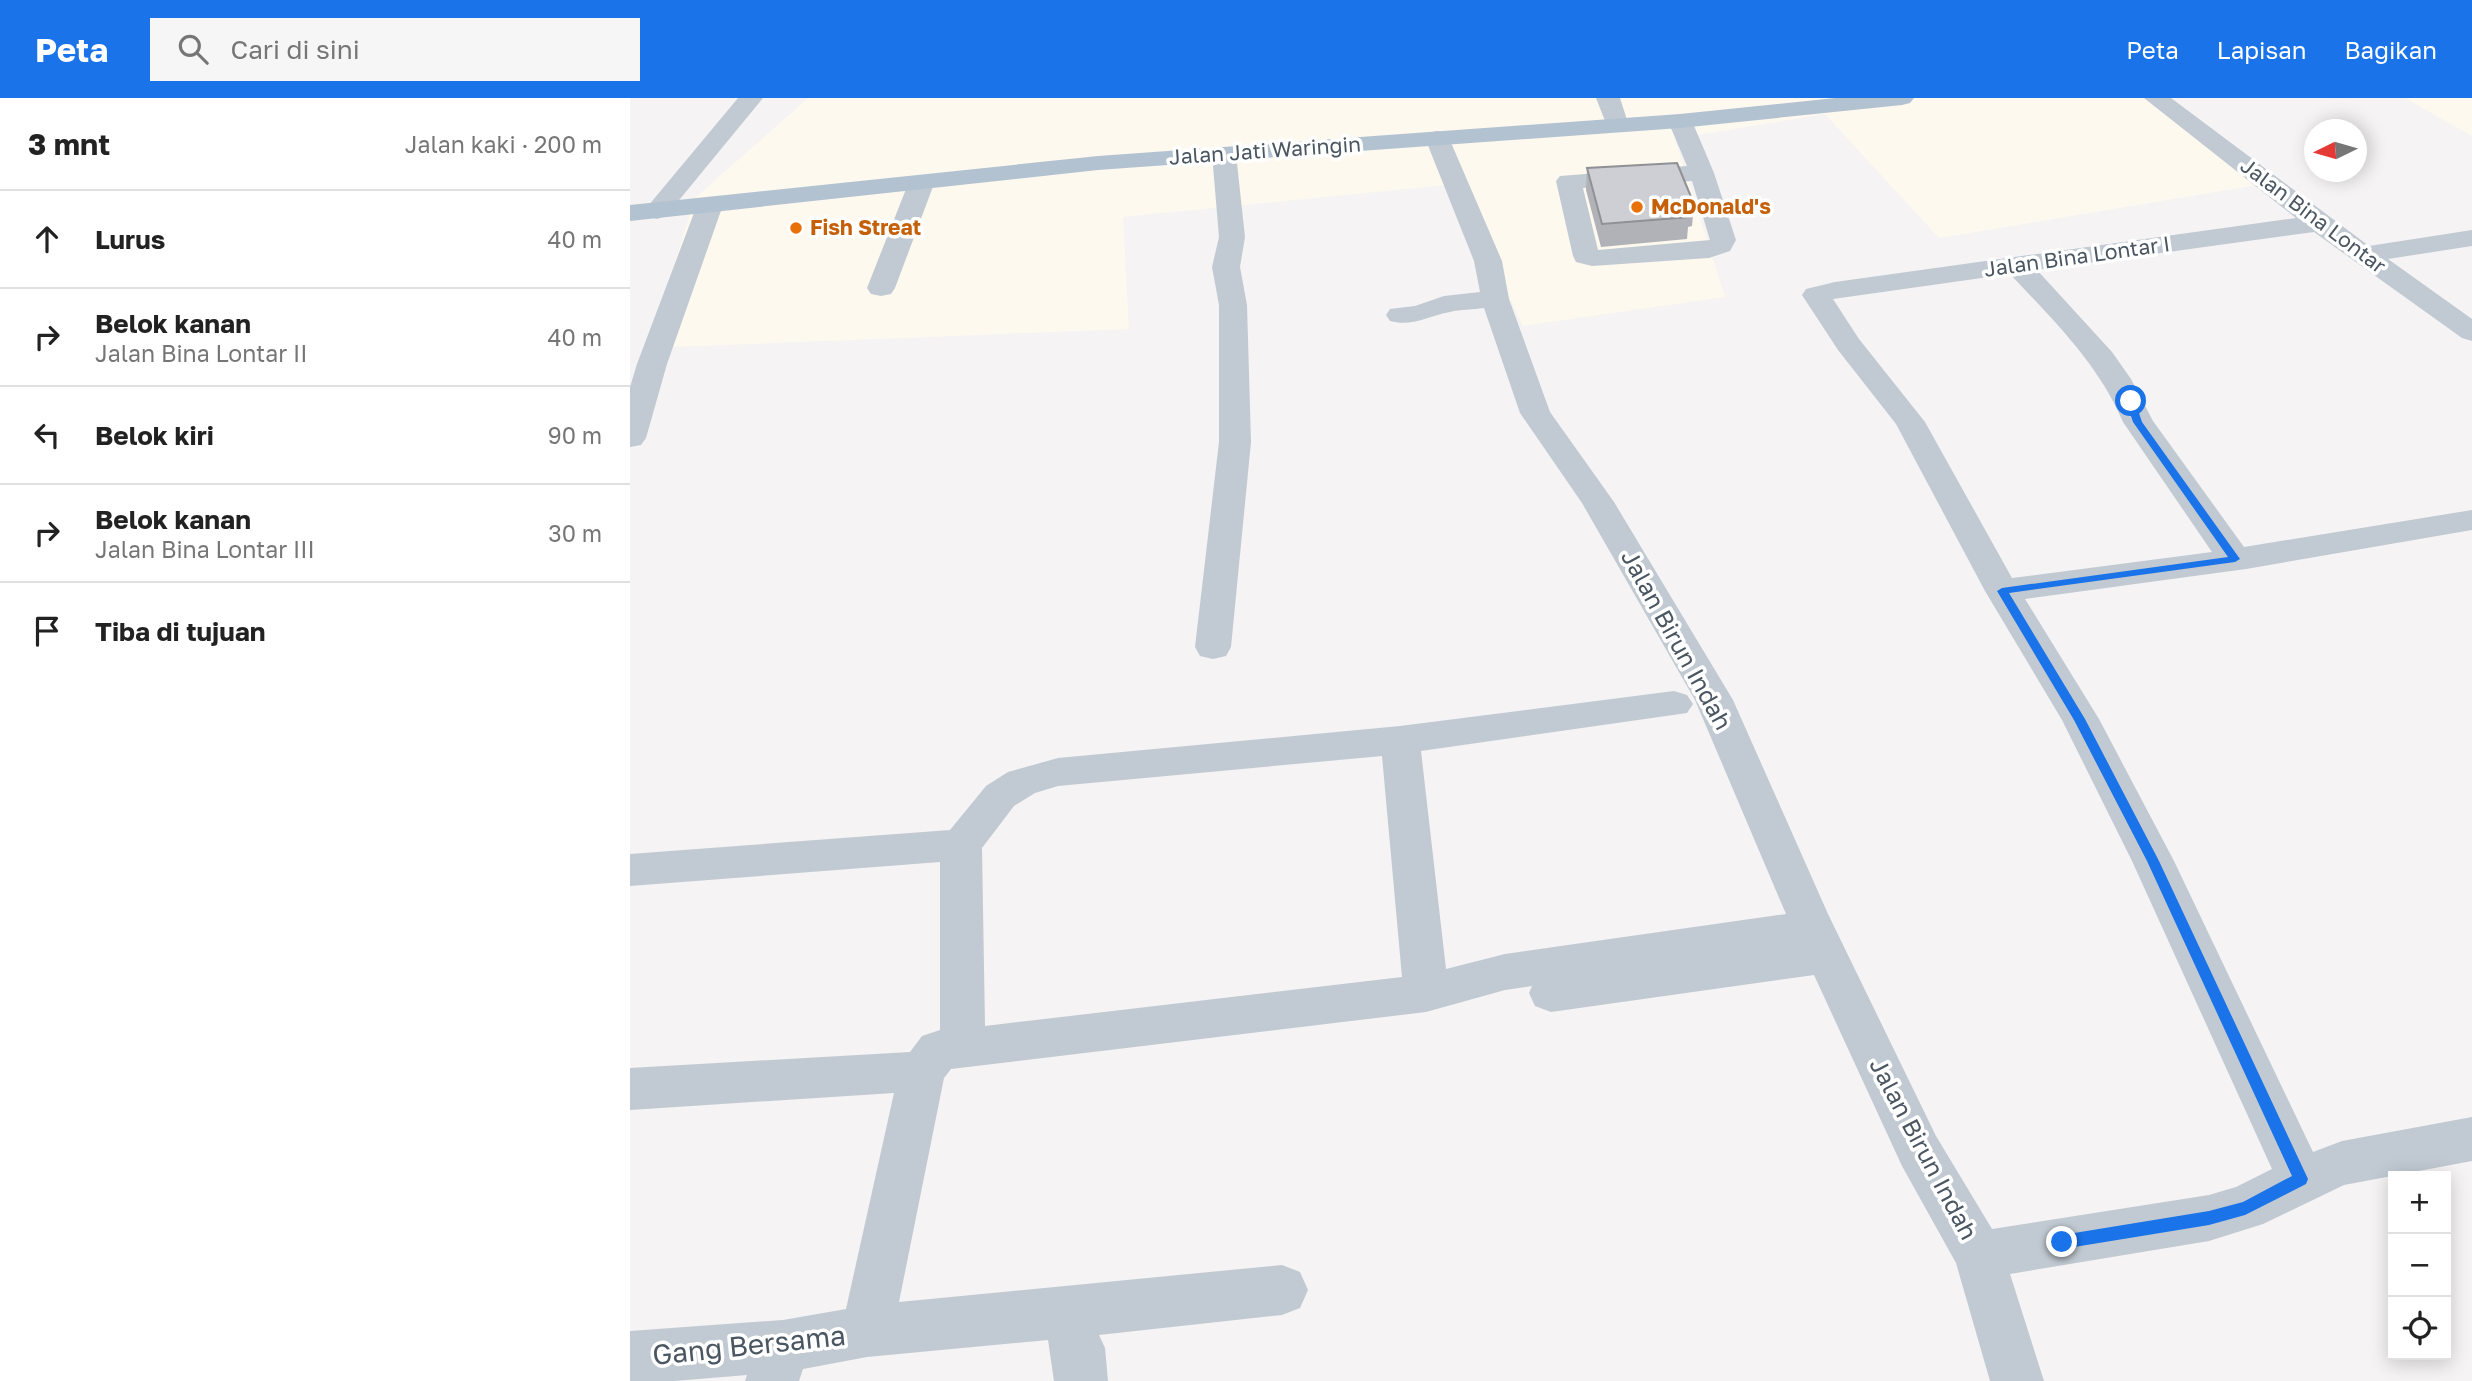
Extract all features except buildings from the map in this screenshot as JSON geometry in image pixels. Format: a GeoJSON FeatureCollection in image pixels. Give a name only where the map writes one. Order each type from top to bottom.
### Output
{"type":"FeatureCollection","features":[{"type":"Feature","properties":{"kind":"main road","name":"Jalan Jati Waringin"},"geometry":{"type":"LineString","coordinates":[[630,213],[1098,163],[1680,121],[1902,98]]}},
{"type":"Feature","properties":{"kind":"street"},"geometry":{"type":"LineString","coordinates":[[657,211],[751,98]]}},
{"type":"Feature","properties":{"kind":"street"},"geometry":{"type":"LineString","coordinates":[[1608,98],[1617,126]]}},
{"type":"Feature","properties":{"kind":"street","name":"Jalan Bina Lontar"},"geometry":{"type":"LineString","coordinates":[[2156,98],[2319,223],[2472,332]]}},
{"type":"Feature","properties":{"kind":"street"},"geometry":{"type":"LineString","coordinates":[[1680,121],[1702,173],[1723,240],[1721,245],[1699,251],[1592,258],[1586,256],[1569,181],[1702,173]]}},
{"type":"Feature","properties":{"kind":"street","name":"Jalan Birun Indah"},"geometry":{"type":"LineString","coordinates":[[1437,138],[1488,261],[1495,299],[1535,413],[1598,502],[1714,700],[1826,956],[1919,1151],[1979,1255],[2017,1381]]}},
{"type":"Feature","properties":{"kind":"street"},"geometry":{"type":"LineString","coordinates":[[1213,647],[1235,442],[1233,305],[1226,267],[1232,237],[1224,154]]}},
{"type":"Feature","properties":{"kind":"street"},"geometry":{"type":"LineString","coordinates":[[881,288],[920,184]]}},
{"type":"Feature","properties":{"kind":"street"},"geometry":{"type":"LineString","coordinates":[[630,438],[652,364],[710,205]]}},
{"type":"Feature","properties":{"kind":"street","name":"Jalan Bina Lontar I"},"geometry":{"type":"LineString","coordinates":[[2002,591],[1910,422],[1848,344],[1816,295],[1835,290],[2319,223]]}},
{"type":"Feature","properties":{"kind":"street"},"geometry":{"type":"LineString","coordinates":[[2364,255],[2472,238]]}},
{"type":"Feature","properties":{"kind":"street"},"geometry":{"type":"LineString","coordinates":[[2017,265],[2117,379],[2131,401],[2138,422],[2235,559]]}},
{"type":"Feature","properties":{"kind":"street"},"geometry":{"type":"LineString","coordinates":[[1400,315],[1419,314],[1444,304],[1495,299]]}},
{"type":"Feature","properties":{"kind":"street"},"geometry":{"type":"LineString","coordinates":[[2301,1179],[2153,861],[2080,719],[2002,591],[2235,559],[2472,520]]}},
{"type":"Feature","properties":{"kind":"street"},"geometry":{"type":"LineString","coordinates":[[963,1048],[961,845],[1000,796],[1022,782],[1058,772],[1400,740],[1674,704]]}},
{"type":"Feature","properties":{"kind":"street"},"geometry":{"type":"LineString","coordinates":[[1400,740],[1426,993]]}},
{"type":"Feature","properties":{"kind":"street"},"geometry":{"type":"LineString","coordinates":[[630,870],[961,845]]}},
{"type":"Feature","properties":{"kind":"street"},"geometry":{"type":"LineString","coordinates":[[867,1331],[922,1071],[938,1050],[1426,993],[1505,972],[1784,931]]}},
{"type":"Feature","properties":{"kind":"street"},"geometry":{"type":"LineString","coordinates":[[1551,993],[1826,956]]}},
{"type":"Feature","properties":{"kind":"street"},"geometry":{"type":"LineString","coordinates":[[630,1090],[922,1071]]}},
{"type":"Feature","properties":{"kind":"street"},"geometry":{"type":"LineString","coordinates":[[1979,1255],[2209,1218],[2245,1208],[2301,1179],[2342,1163],[2472,1139]]}},
{"type":"Feature","properties":{"kind":"street","name":"Gang Bersama"},"geometry":{"type":"LineString","coordinates":[[630,1358],[778,1364],[867,1331],[1282,1290]]}},
{"type":"Feature","properties":{"kind":"street"},"geometry":{"type":"LineString","coordinates":[[1064,1313],[1078,1348],[1081,1381]]}},
{"type":"Feature","properties":{"kind":"shaded area"},"geometry":{"type":"Polygon","coordinates":[[[808,98],[2160,98],[2269,183],[1939,238],[1825,114],[1675,139],[1725,297],[1523,326],[1457,184],[1123,217],[1129,329],[648,348],[695,198],[808,98]]]}},
{"type":"Feature","properties":{"kind":"shaded area"},"geometry":{"type":"Polygon","coordinates":[[[2405,98],[2472,98],[2472,136],[2405,98]]]}},
{"type":"Feature","properties":{"kind":"place","name":"McDonald's"},"geometry":{"type":"Point","coordinates":[1637,207]}},
{"type":"Feature","properties":{"kind":"place","name":"Fish Streat"},"geometry":{"type":"Point","coordinates":[796,228]}},
{"type":"Feature","properties":{"kind":"route"},"geometry":{"type":"LineString","coordinates":[[2062,1242],[2209,1218],[2245,1208],[2301,1179],[2153,861],[2080,719],[2002,591],[2235,559],[2138,422],[2131,401]]}}]}
